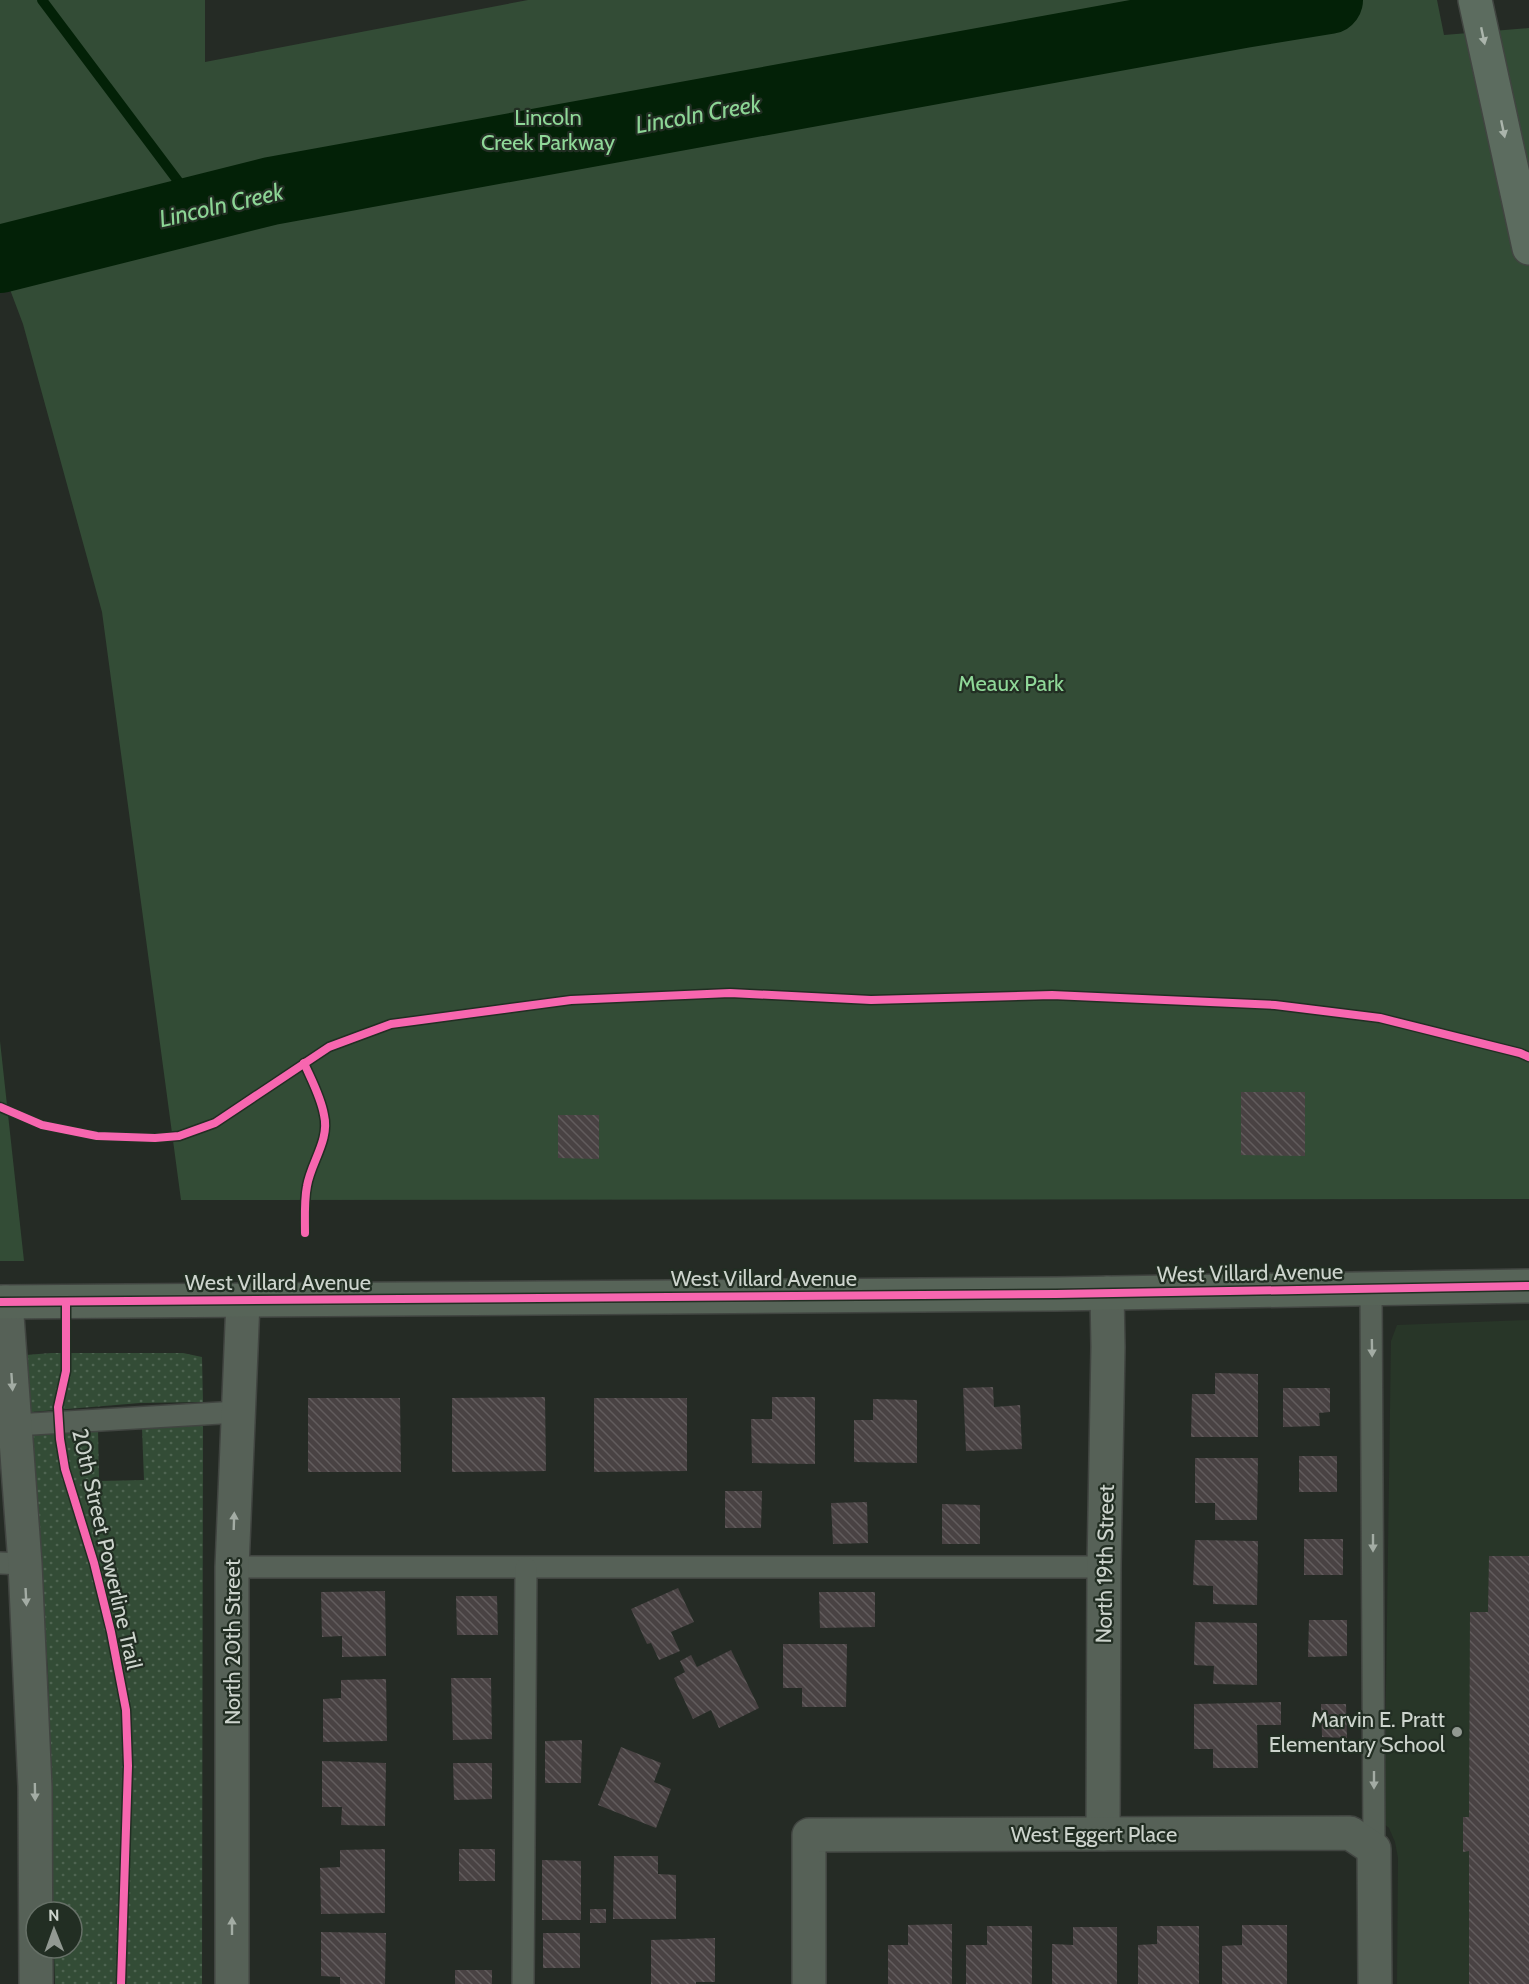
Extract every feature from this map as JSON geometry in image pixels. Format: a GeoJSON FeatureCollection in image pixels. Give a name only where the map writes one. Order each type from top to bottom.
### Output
{"type":"FeatureCollection","features":[{"type":"Feature","properties":{"kind":"main road"},"geometry":{"type":"LineString","coordinates":[[1475,0],[1529,248]]}},
{"type":"Feature","properties":{"kind":"street","name":"West Villard Avenue"},"geometry":{"type":"LineString","coordinates":[[3,1302],[1107,1293],[1529,1286]]}},
{"type":"Feature","properties":{"kind":"street","name":"North 19th Street"},"geometry":{"type":"LineString","coordinates":[[1103,1834],[1107,1293]]}},
{"type":"Feature","properties":{"kind":"street","name":"North 20th Street"},"geometry":{"type":"LineString","coordinates":[[232,1984],[232,1567],[243,1301]]}},
{"type":"Feature","properties":{"kind":"street"},"geometry":{"type":"LineString","coordinates":[[3,1302],[15,1425],[12,1563],[35,1787],[36,1984]]}},
{"type":"Feature","properties":{"kind":"street","name":"West Eggert Place"},"geometry":{"type":"LineString","coordinates":[[809,1984],[809,1835],[1350,1833],[1374,1849]]}},
{"type":"Feature","properties":{"kind":"street"},"geometry":{"type":"LineString","coordinates":[[1374,1849],[1376,1984]]}},
{"type":"Feature","properties":{"kind":"lane"},"geometry":{"type":"LineString","coordinates":[[1371,1290],[1374,1849]]}},
{"type":"Feature","properties":{"kind":"lane"},"geometry":{"type":"LineString","coordinates":[[15,1425],[238,1412]]}},
{"type":"Feature","properties":{"kind":"lane"},"geometry":{"type":"LineString","coordinates":[[232,1567],[1104,1567]]}},
{"type":"Feature","properties":{"kind":"lane"},"geometry":{"type":"LineString","coordinates":[[523,1984],[526,1568]]}},
{"type":"Feature","properties":{"kind":"shaded area","name":"Marvin E. Pratt Elementary School"},"geometry":{"type":"Polygon","coordinates":[[[1529,1320],[1529,1984],[1397,1984],[1398,1858],[1395,1842],[1389,1828],[1384,1824],[1391,1341],[1397,1325],[1529,1320]]]}},
{"type":"Feature","properties":{"kind":"green space","name":"Meaux Park"},"geometry":{"type":"Polygon","coordinates":[[[0,0],[205,0],[205,62],[528,0],[1437,0],[1444,35],[1529,28],[1529,1199],[181,1200],[102,612],[23,324],[0,263],[0,0]]]}},
{"type":"Feature","properties":{"kind":"green space"},"geometry":{"type":"Polygon","coordinates":[[[0,1041],[24,1261],[0,1261],[0,1041]]]}},
{"type":"Feature","properties":{"kind":"green space"},"geometry":{"type":"Polygon","coordinates":[[[183,1353],[202,1357],[203,1402],[140,1403],[31,1412],[26,1355],[183,1353]]]}},
{"type":"Feature","properties":{"kind":"green space"},"geometry":{"type":"Polygon","coordinates":[[[203,1424],[202,1984],[55,1984],[54,1960],[84,1960],[84,1900],[53,1900],[48,1672],[31,1431],[98,1430],[99,1481],[144,1480],[142,1428],[203,1424]]]}},
{"type":"Feature","properties":{"kind":"building"},"geometry":{"type":"Polygon","coordinates":[[[1241,1092],[1305,1092],[1305,1156],[1241,1155],[1241,1092]]]}},
{"type":"Feature","properties":{"kind":"building"},"geometry":{"type":"Polygon","coordinates":[[[558,1115],[599,1115],[599,1159],[558,1158],[558,1115]]]}},
{"type":"Feature","properties":{"kind":"building"},"geometry":{"type":"Polygon","coordinates":[[[1215,1373],[1258,1374],[1258,1437],[1191,1437],[1192,1394],[1215,1394],[1215,1373]]]}},
{"type":"Feature","properties":{"kind":"building"},"geometry":{"type":"Polygon","coordinates":[[[993,1387],[994,1407],[1020,1405],[1022,1449],[966,1451],[963,1388],[993,1387]]]}},
{"type":"Feature","properties":{"kind":"building"},"geometry":{"type":"Polygon","coordinates":[[[1283,1388],[1330,1388],[1330,1412],[1319,1413],[1320,1426],[1283,1427],[1283,1388]]]}},
{"type":"Feature","properties":{"kind":"building"},"geometry":{"type":"Polygon","coordinates":[[[545,1397],[546,1471],[452,1472],[452,1398],[545,1397]]]}},
{"type":"Feature","properties":{"kind":"building"},"geometry":{"type":"Polygon","coordinates":[[[772,1397],[815,1397],[815,1464],[752,1463],[751,1419],[772,1419],[772,1397]]]}},
{"type":"Feature","properties":{"kind":"building"},"geometry":{"type":"Polygon","coordinates":[[[308,1398],[400,1398],[401,1472],[308,1472],[308,1398]]]}},
{"type":"Feature","properties":{"kind":"building"},"geometry":{"type":"Polygon","coordinates":[[[594,1398],[687,1398],[687,1471],[594,1472],[594,1398]]]}},
{"type":"Feature","properties":{"kind":"building"},"geometry":{"type":"Polygon","coordinates":[[[873,1399],[917,1400],[917,1463],[854,1462],[854,1420],[873,1420],[873,1399]]]}},
{"type":"Feature","properties":{"kind":"building"},"geometry":{"type":"Polygon","coordinates":[[[1299,1456],[1337,1456],[1337,1492],[1299,1492],[1299,1456]]]}},
{"type":"Feature","properties":{"kind":"building"},"geometry":{"type":"Polygon","coordinates":[[[1195,1458],[1258,1458],[1257,1520],[1215,1520],[1215,1503],[1195,1503],[1195,1458]]]}},
{"type":"Feature","properties":{"kind":"building"},"geometry":{"type":"Polygon","coordinates":[[[725,1491],[762,1491],[761,1528],[725,1528],[725,1491]]]}},
{"type":"Feature","properties":{"kind":"building"},"geometry":{"type":"Polygon","coordinates":[[[867,1502],[868,1543],[833,1544],[831,1503],[867,1502]]]}},
{"type":"Feature","properties":{"kind":"building"},"geometry":{"type":"Polygon","coordinates":[[[942,1504],[980,1505],[980,1544],[942,1544],[942,1504]]]}},
{"type":"Feature","properties":{"kind":"building"},"geometry":{"type":"Polygon","coordinates":[[[1304,1539],[1343,1539],[1343,1575],[1304,1575],[1304,1539]]]}},
{"type":"Feature","properties":{"kind":"building"},"geometry":{"type":"Polygon","coordinates":[[[1195,1540],[1258,1541],[1257,1605],[1213,1604],[1213,1586],[1193,1585],[1195,1540]]]}},
{"type":"Feature","properties":{"kind":"building"},"geometry":{"type":"Polygon","coordinates":[[[1489,1556],[1529,1556],[1529,1984],[1469,1984],[1469,1851],[1463,1852],[1463,1817],[1469,1817],[1470,1612],[1488,1612],[1489,1556]]]}},
{"type":"Feature","properties":{"kind":"building"},"geometry":{"type":"Polygon","coordinates":[[[678,1588],[694,1622],[671,1632],[680,1651],[659,1660],[651,1643],[647,1644],[631,1609],[678,1588]]]}},
{"type":"Feature","properties":{"kind":"building"},"geometry":{"type":"Polygon","coordinates":[[[385,1591],[386,1656],[342,1657],[342,1636],[322,1637],[321,1592],[385,1591]]]}},
{"type":"Feature","properties":{"kind":"building"},"geometry":{"type":"Polygon","coordinates":[[[819,1592],[875,1592],[875,1627],[820,1628],[819,1592]]]}},
{"type":"Feature","properties":{"kind":"building"},"geometry":{"type":"Polygon","coordinates":[[[456,1596],[497,1596],[498,1635],[457,1635],[456,1596]]]}},
{"type":"Feature","properties":{"kind":"building"},"geometry":{"type":"Polygon","coordinates":[[[1309,1620],[1347,1620],[1347,1656],[1308,1657],[1309,1620]]]}},
{"type":"Feature","properties":{"kind":"building"},"geometry":{"type":"Polygon","coordinates":[[[1195,1622],[1257,1623],[1257,1685],[1213,1684],[1214,1666],[1194,1665],[1195,1622]]]}},
{"type":"Feature","properties":{"kind":"building"},"geometry":{"type":"Polygon","coordinates":[[[783,1644],[847,1644],[846,1707],[802,1707],[802,1688],[783,1688],[783,1644]]]}},
{"type":"Feature","properties":{"kind":"building"},"geometry":{"type":"Polygon","coordinates":[[[731,1650],[759,1708],[719,1728],[711,1710],[693,1719],[674,1678],[685,1672],[680,1661],[691,1655],[697,1667],[731,1650]]]}},
{"type":"Feature","properties":{"kind":"building"},"geometry":{"type":"Polygon","coordinates":[[[451,1678],[491,1678],[492,1739],[453,1740],[451,1678]]]}},
{"type":"Feature","properties":{"kind":"building"},"geometry":{"type":"Polygon","coordinates":[[[386,1679],[387,1741],[323,1742],[323,1699],[341,1698],[341,1680],[386,1679]]]}},
{"type":"Feature","properties":{"kind":"building"},"geometry":{"type":"Polygon","coordinates":[[[1281,1702],[1281,1725],[1257,1725],[1258,1768],[1213,1768],[1213,1749],[1194,1749],[1194,1704],[1281,1702]]]}},
{"type":"Feature","properties":{"kind":"building"},"geometry":{"type":"Polygon","coordinates":[[[1321,1704],[1346,1704],[1347,1738],[1322,1737],[1321,1704]]]}},
{"type":"Feature","properties":{"kind":"building"},"geometry":{"type":"Polygon","coordinates":[[[582,1740],[581,1783],[545,1783],[545,1741],[582,1740]]]}},
{"type":"Feature","properties":{"kind":"building"},"geometry":{"type":"Polygon","coordinates":[[[621,1747],[661,1763],[654,1782],[671,1789],[656,1828],[598,1805],[621,1747]]]}},
{"type":"Feature","properties":{"kind":"building"},"geometry":{"type":"Polygon","coordinates":[[[322,1761],[386,1763],[385,1826],[341,1825],[342,1807],[322,1807],[322,1761]]]}},
{"type":"Feature","properties":{"kind":"building"},"geometry":{"type":"Polygon","coordinates":[[[453,1763],[492,1763],[492,1799],[454,1800],[453,1763]]]}},
{"type":"Feature","properties":{"kind":"building"},"geometry":{"type":"Polygon","coordinates":[[[385,1849],[385,1913],[321,1914],[320,1868],[340,1867],[340,1850],[385,1849]]]}},
{"type":"Feature","properties":{"kind":"building"},"geometry":{"type":"Polygon","coordinates":[[[459,1849],[495,1849],[495,1881],[459,1881],[459,1849]]]}},
{"type":"Feature","properties":{"kind":"building"},"geometry":{"type":"Polygon","coordinates":[[[614,1856],[658,1856],[658,1874],[676,1875],[676,1919],[613,1919],[614,1856]]]}},
{"type":"Feature","properties":{"kind":"building"},"geometry":{"type":"Polygon","coordinates":[[[542,1860],[581,1861],[581,1920],[542,1920],[542,1860]]]}},
{"type":"Feature","properties":{"kind":"building"},"geometry":{"type":"Polygon","coordinates":[[[590,1909],[606,1909],[606,1923],[590,1923],[590,1909]]]}},
{"type":"Feature","properties":{"kind":"building"},"geometry":{"type":"Polygon","coordinates":[[[952,1924],[952,1984],[888,1984],[888,1945],[908,1945],[908,1925],[952,1924]]]}},
{"type":"Feature","properties":{"kind":"building"},"geometry":{"type":"Polygon","coordinates":[[[1242,1925],[1287,1925],[1287,1984],[1222,1984],[1222,1946],[1242,1945],[1242,1925]]]}},
{"type":"Feature","properties":{"kind":"building"},"geometry":{"type":"Polygon","coordinates":[[[987,1926],[1032,1926],[1032,1984],[966,1984],[966,1945],[987,1945],[987,1926]]]}},
{"type":"Feature","properties":{"kind":"building"},"geometry":{"type":"Polygon","coordinates":[[[1157,1926],[1199,1926],[1199,1984],[1138,1984],[1138,1945],[1157,1944],[1157,1926]]]}},
{"type":"Feature","properties":{"kind":"building"},"geometry":{"type":"Polygon","coordinates":[[[1073,1927],[1117,1927],[1117,1984],[1052,1984],[1052,1944],[1073,1945],[1073,1927]]]}},
{"type":"Feature","properties":{"kind":"building"},"geometry":{"type":"Polygon","coordinates":[[[321,1932],[386,1933],[385,1984],[340,1984],[340,1977],[321,1976],[321,1932]]]}},
{"type":"Feature","properties":{"kind":"building"},"geometry":{"type":"Polygon","coordinates":[[[543,1933],[580,1933],[580,1968],[543,1968],[543,1933]]]}},
{"type":"Feature","properties":{"kind":"building"},"geometry":{"type":"Polygon","coordinates":[[[715,1938],[715,1982],[651,1984],[651,1940],[715,1938]]]}},
{"type":"Feature","properties":{"kind":"building"},"geometry":{"type":"Polygon","coordinates":[[[455,1970],[492,1970],[492,1984],[455,1984],[455,1970]]]}},
{"type":"Feature","properties":{"kind":"waterway"},"geometry":{"type":"LineString","coordinates":[[42,0],[199,209]]}},
{"type":"Feature","properties":{"kind":"waterway","name":"Lincoln Creek"},"geometry":{"type":"LineString","coordinates":[[0,259],[271,191],[1329,0]]}},
{"type":"Feature","properties":{"kind":"cycle path"},"geometry":{"type":"LineString","coordinates":[[0,1107],[42,1125],[97,1136],[155,1138],[179,1136],[215,1123],[329,1047],[391,1024],[571,1000],[730,993],[871,1000],[1052,995],[1275,1005],[1380,1018],[1529,1057]]}},
{"type":"Feature","properties":{"kind":"cycle path"},"geometry":{"type":"LineString","coordinates":[[304,1063],[321,1102],[325,1124],[322,1142],[307,1186],[305,1233]]}},
{"type":"Feature","properties":{"kind":"cycle path"},"geometry":{"type":"LineString","coordinates":[[0,1302],[1056,1294],[1529,1286]]}},
{"type":"Feature","properties":{"kind":"cycle path","name":"20th Street Powerline Trail"},"geometry":{"type":"LineString","coordinates":[[66,1302],[66,1371],[58,1407],[60,1439],[65,1469],[94,1563],[111,1632],[126,1710],[128,1766],[121,1984]]}},
{"type":"Feature","properties":{"kind":"place","name":"Marvin E. Pratt Elementary School"},"geometry":{"type":"Point","coordinates":[1457,1732]}},
{"type":"Feature","properties":{"kind":"park label","name":"Lincoln Creek Parkway"},"geometry":{"type":"Point","coordinates":[548,130]}}]}
